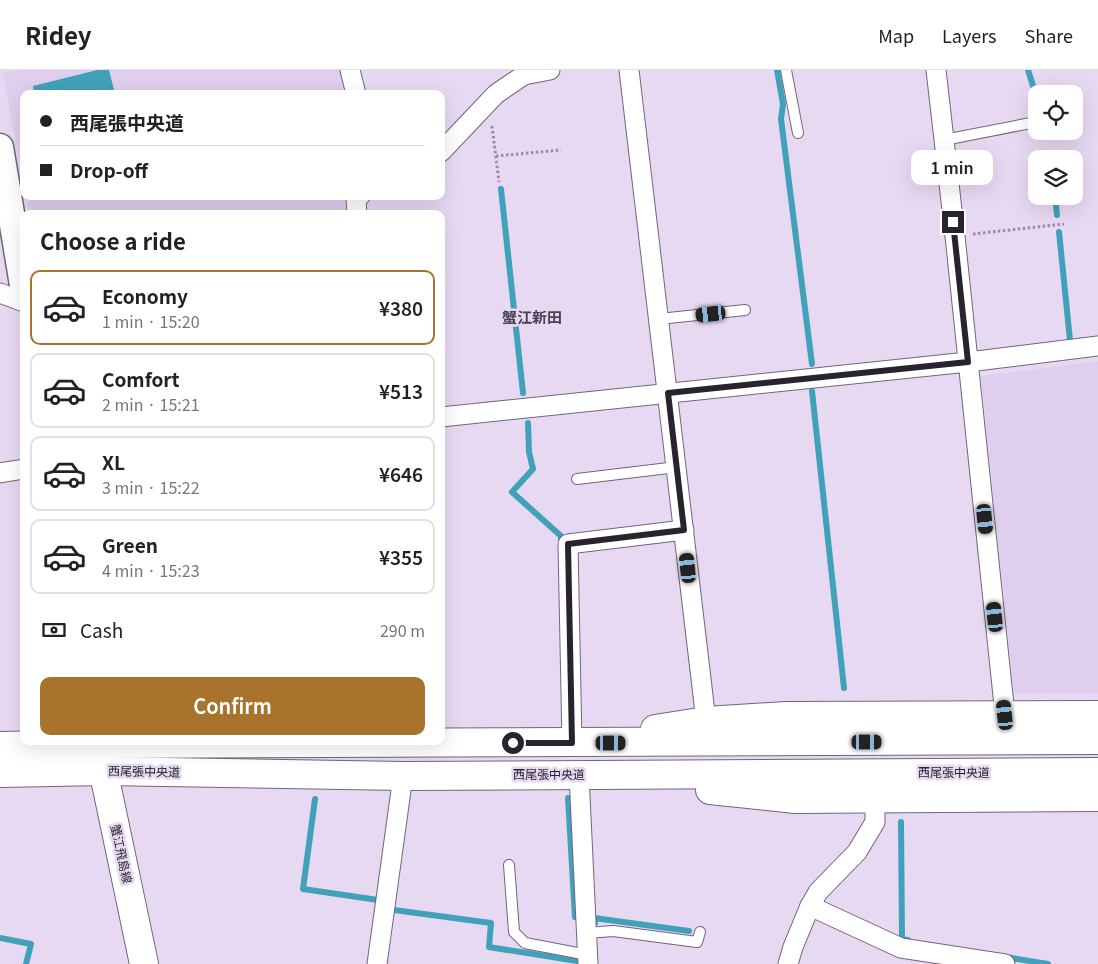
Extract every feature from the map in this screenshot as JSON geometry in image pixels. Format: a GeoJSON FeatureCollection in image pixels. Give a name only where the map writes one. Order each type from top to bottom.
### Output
{"type":"FeatureCollection","features":[{"type":"Feature","properties":{"kind":"main road"},"geometry":{"type":"LineString","coordinates":[[572,743],[706,721],[786,716],[1098,715]]}},
{"type":"Feature","properties":{"kind":"main road"},"geometry":{"type":"LineString","coordinates":[[445,742],[1098,740]]}},
{"type":"Feature","properties":{"kind":"main road"},"geometry":{"type":"LineString","coordinates":[[0,746],[32,745]]}},
{"type":"Feature","properties":{"kind":"main road","name":"蟹江飛島線"},"geometry":{"type":"LineString","coordinates":[[98,745],[144,964]]}},
{"type":"Feature","properties":{"kind":"main road","name":"西尾張中央道"},"geometry":{"type":"LineString","coordinates":[[0,773],[104,771],[403,776],[1098,772]]}},
{"type":"Feature","properties":{"kind":"main road"},"geometry":{"type":"LineString","coordinates":[[579,775],[795,799],[1098,797]]}},
{"type":"Feature","properties":{"kind":"street"},"geometry":{"type":"LineString","coordinates":[[350,70],[355,90]]}},
{"type":"Feature","properties":{"kind":"street"},"geometry":{"type":"LineString","coordinates":[[445,148],[496,94],[524,75],[550,70]]}},
{"type":"Feature","properties":{"kind":"street"},"geometry":{"type":"LineString","coordinates":[[629,70],[706,721]]}},
{"type":"Feature","properties":{"kind":"street"},"geometry":{"type":"LineString","coordinates":[[936,70],[1005,715]]}},
{"type":"Feature","properties":{"kind":"street"},"geometry":{"type":"LineString","coordinates":[[0,147],[20,267]]}},
{"type":"Feature","properties":{"kind":"street"},"geometry":{"type":"LineString","coordinates":[[0,293],[20,300]]}},
{"type":"Feature","properties":{"kind":"street"},"geometry":{"type":"LineString","coordinates":[[445,417],[968,362],[1098,346]]}},
{"type":"Feature","properties":{"kind":"street"},"geometry":{"type":"LineString","coordinates":[[0,473],[20,470]]}},
{"type":"Feature","properties":{"kind":"street"},"geometry":{"type":"LineString","coordinates":[[572,743],[568,544],[684,530]]}},
{"type":"Feature","properties":{"kind":"street"},"geometry":{"type":"LineString","coordinates":[[579,775],[588,960]]}},
{"type":"Feature","properties":{"kind":"street"},"geometry":{"type":"LineString","coordinates":[[377,964],[403,776]]}},
{"type":"Feature","properties":{"kind":"street"},"geometry":{"type":"LineString","coordinates":[[788,964],[810,906],[818,892],[857,852],[875,822],[876,798]]}},
{"type":"Feature","properties":{"kind":"street"},"geometry":{"type":"LineString","coordinates":[[810,906],[900,948],[1005,964]]}},
{"type":"Feature","properties":{"kind":"lane"},"geometry":{"type":"LineString","coordinates":[[786,70],[798,133]]}},
{"type":"Feature","properties":{"kind":"lane"},"geometry":{"type":"LineString","coordinates":[[944,140],[1028,124]]}},
{"type":"Feature","properties":{"kind":"lane"},"geometry":{"type":"LineString","coordinates":[[659,319],[746,310]]}},
{"type":"Feature","properties":{"kind":"lane"},"geometry":{"type":"LineString","coordinates":[[577,478],[676,467]]}},
{"type":"Feature","properties":{"kind":"lane"},"geometry":{"type":"LineString","coordinates":[[509,865],[514,932],[525,943],[588,960]]}},
{"type":"Feature","properties":{"kind":"lane"},"geometry":{"type":"LineString","coordinates":[[587,933],[613,931],[697,942],[700,932]]}},
{"type":"Feature","properties":{"kind":"path"},"geometry":{"type":"LineString","coordinates":[[489,101],[500,182]]}},
{"type":"Feature","properties":{"kind":"path"},"geometry":{"type":"LineString","coordinates":[[496,156],[561,150]]}},
{"type":"Feature","properties":{"kind":"path"},"geometry":{"type":"LineString","coordinates":[[955,236],[1064,224]]}},
{"type":"Feature","properties":{"kind":"shaded area"},"geometry":{"type":"Polygon","coordinates":[[[18,70],[346,70],[350,87],[348,90],[20,90],[20,164],[3,73],[18,70]]]}},
{"type":"Feature","properties":{"kind":"shaded area"},"geometry":{"type":"Polygon","coordinates":[[[27,200],[344,200],[346,210],[28,210],[27,200]]]}},
{"type":"Feature","properties":{"kind":"shaded area"},"geometry":{"type":"Polygon","coordinates":[[[1098,361],[1098,694],[1014,694],[981,376],[1098,361]]]}},
{"type":"Feature","properties":{"kind":"water"},"geometry":{"type":"Polygon","coordinates":[[[97,70],[109,70],[114,90],[34,90],[33,86],[97,70]]]}},
{"type":"Feature","properties":{"kind":"waterway"},"geometry":{"type":"LineString","coordinates":[[777,70],[783,104],[781,119],[812,364]]}},
{"type":"Feature","properties":{"kind":"waterway"},"geometry":{"type":"LineString","coordinates":[[1028,70],[1033,85]]}},
{"type":"Feature","properties":{"kind":"waterway"},"geometry":{"type":"LineString","coordinates":[[501,189],[523,393]]}},
{"type":"Feature","properties":{"kind":"waterway"},"geometry":{"type":"LineString","coordinates":[[1056,205],[1057,215]]}},
{"type":"Feature","properties":{"kind":"waterway"},"geometry":{"type":"LineString","coordinates":[[1059,232],[1070,340]]}},
{"type":"Feature","properties":{"kind":"waterway"},"geometry":{"type":"LineString","coordinates":[[812,391],[844,688]]}},
{"type":"Feature","properties":{"kind":"waterway"},"geometry":{"type":"LineString","coordinates":[[528,423],[529,452],[533,469],[512,492],[561,536],[561,546]]}},
{"type":"Feature","properties":{"kind":"waterway"},"geometry":{"type":"LineString","coordinates":[[568,798],[575,917]]}},
{"type":"Feature","properties":{"kind":"waterway"},"geometry":{"type":"LineString","coordinates":[[315,799],[303,889],[378,900]]}},
{"type":"Feature","properties":{"kind":"waterway"},"geometry":{"type":"LineString","coordinates":[[901,822],[902,939],[908,940]]}},
{"type":"Feature","properties":{"kind":"waterway"},"geometry":{"type":"LineString","coordinates":[[394,910],[491,923],[489,947],[577,961]]}},
{"type":"Feature","properties":{"kind":"waterway"},"geometry":{"type":"LineString","coordinates":[[595,923],[594,918],[689,931]]}},
{"type":"Feature","properties":{"kind":"waterway"},"geometry":{"type":"LineString","coordinates":[[0,938],[31,944],[26,964]]}},
{"type":"Feature","properties":{"kind":"waterway"},"geometry":{"type":"LineString","coordinates":[[1005,957],[1048,964]]}},
{"type":"Feature","properties":{"kind":"district","name":"蟹江新田"},"geometry":{"type":"Point","coordinates":[532,318]}},
{"type":"Feature","properties":{"kind":"route"},"geometry":{"type":"LineString","coordinates":[[513,743],[572,743],[568,544],[684,530],[668,393],[968,362],[953,222]]}}]}
